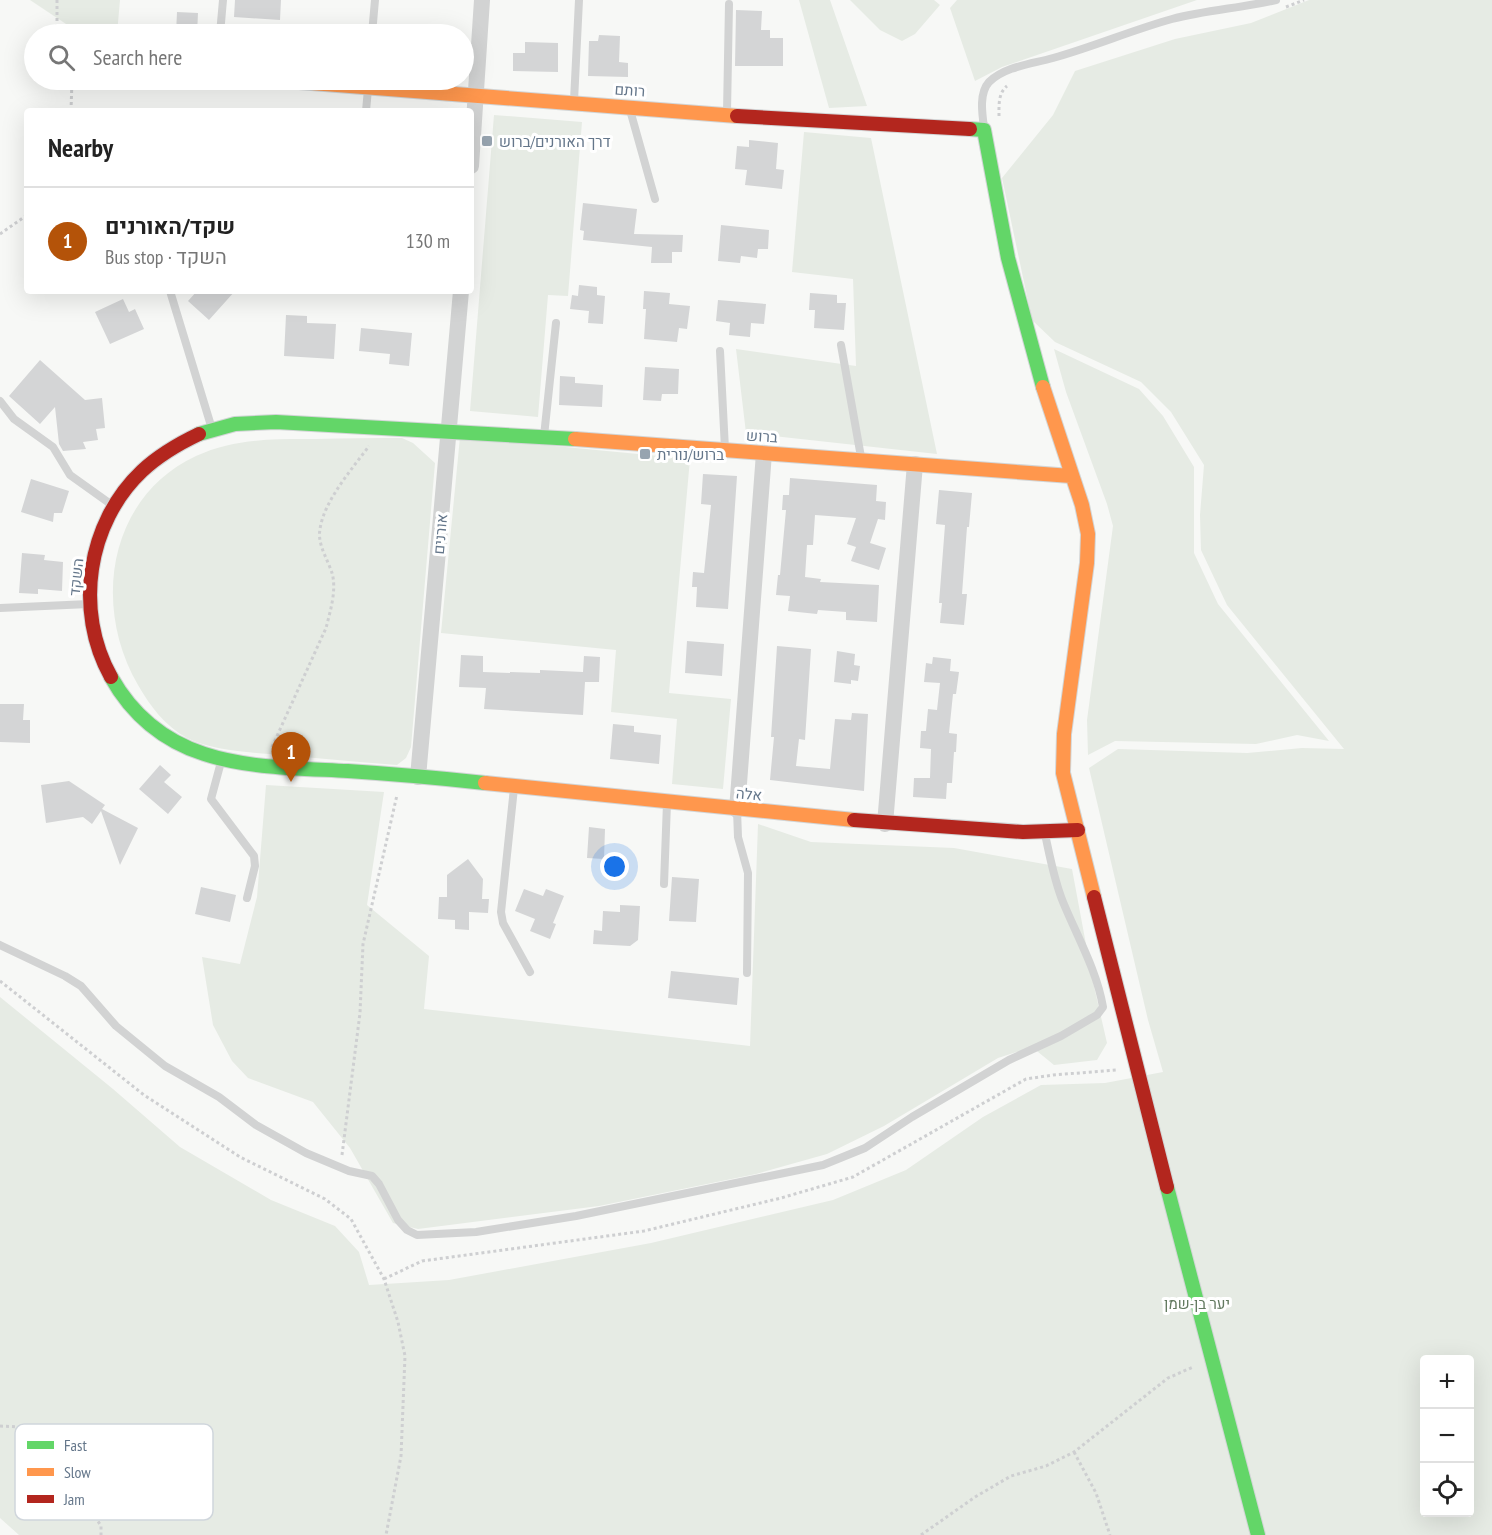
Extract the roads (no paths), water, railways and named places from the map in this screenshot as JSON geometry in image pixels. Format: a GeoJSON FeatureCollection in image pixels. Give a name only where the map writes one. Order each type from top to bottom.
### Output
{"type":"FeatureCollection","features":[{"type":"Feature","properties":{"kind":"street"},"geometry":{"type":"LineString","coordinates":[[474,131],[482,0]]}},
{"type":"Feature","properties":{"kind":"street","name":"רותם"},"geometry":{"type":"LineString","coordinates":[[427,90],[629,107],[984,130]]}},
{"type":"Feature","properties":{"kind":"street"},"geometry":{"type":"LineString","coordinates":[[984,130],[1008,258],[1035,360],[1082,505],[1089,534],[1063,773],[1211,1359],[1258,1535]]}},
{"type":"Feature","properties":{"kind":"street","name":"אורנים"},"geometry":{"type":"LineString","coordinates":[[409,776],[450,430],[461,294]]}},
{"type":"Feature","properties":{"kind":"street","name":"השקד"},"geometry":{"type":"LineString","coordinates":[[409,776],[241,764],[189,750],[151,727],[129,705],[112,681],[99,656],[92,630],[89,604],[90,578],[96,544],[114,507],[131,481],[147,464],[168,448],[226,425],[259,422],[450,430]]}},
{"type":"Feature","properties":{"kind":"street","name":"ברוש"},"geometry":{"type":"LineString","coordinates":[[450,430],[1071,476]]}},
{"type":"Feature","properties":{"kind":"street"},"geometry":{"type":"LineString","coordinates":[[737,810],[764,453]]}},
{"type":"Feature","properties":{"kind":"street"},"geometry":{"type":"LineString","coordinates":[[885,824],[915,464]]}},
{"type":"Feature","properties":{"kind":"street","name":"אלה"},"geometry":{"type":"LineString","coordinates":[[409,776],[885,824],[1045,833],[1078,830]]}},
{"type":"Feature","properties":{"kind":"lane"},"geometry":{"type":"LineString","coordinates":[[221,24],[223,0]]}},
{"type":"Feature","properties":{"kind":"lane"},"geometry":{"type":"LineString","coordinates":[[373,24],[375,0]]}},
{"type":"Feature","properties":{"kind":"lane"},"geometry":{"type":"LineString","coordinates":[[574,103],[579,0]]}},
{"type":"Feature","properties":{"kind":"lane"},"geometry":{"type":"LineString","coordinates":[[984,130],[981,104],[988,84],[1003,73],[1172,19],[1211,10],[1256,5],[1276,0]]}},
{"type":"Feature","properties":{"kind":"lane"},"geometry":{"type":"LineString","coordinates":[[727,114],[729,4]]}},
{"type":"Feature","properties":{"kind":"lane"},"geometry":{"type":"LineString","coordinates":[[366,108],[368,90]]}},
{"type":"Feature","properties":{"kind":"lane"},"geometry":{"type":"LineString","coordinates":[[629,107],[655,200]]}},
{"type":"Feature","properties":{"kind":"lane"},"geometry":{"type":"LineString","coordinates":[[171,294],[212,430]]}},
{"type":"Feature","properties":{"kind":"lane"},"geometry":{"type":"LineString","coordinates":[[544,437],[556,323]]}},
{"type":"Feature","properties":{"kind":"lane"},"geometry":{"type":"LineString","coordinates":[[841,345],[862,460]]}},
{"type":"Feature","properties":{"kind":"lane"},"geometry":{"type":"LineString","coordinates":[[720,351],[725,450]]}},
{"type":"Feature","properties":{"kind":"lane"},"geometry":{"type":"LineString","coordinates":[[0,401],[14,419],[53,447],[70,475],[114,507]]}},
{"type":"Feature","properties":{"kind":"lane"},"geometry":{"type":"LineString","coordinates":[[0,608],[89,604]]}},
{"type":"Feature","properties":{"kind":"lane"},"geometry":{"type":"LineString","coordinates":[[222,759],[211,799],[254,856],[255,866],[248,898]]}},
{"type":"Feature","properties":{"kind":"lane"},"geometry":{"type":"LineString","coordinates":[[514,787],[501,912],[503,923],[530,972]]}},
{"type":"Feature","properties":{"kind":"lane"},"geometry":{"type":"LineString","coordinates":[[664,884],[667,802]]}},
{"type":"Feature","properties":{"kind":"lane"},"geometry":{"type":"LineString","coordinates":[[737,810],[738,837],[748,873],[747,973]]}},
{"type":"Feature","properties":{"kind":"lane"},"geometry":{"type":"LineString","coordinates":[[0,945],[81,986],[116,1026],[165,1066],[219,1097],[256,1125],[306,1153],[341,1168],[372,1176],[379,1184],[398,1220],[407,1230],[417,1235],[476,1232],[576,1216],[823,1165],[865,1148],[912,1117],[1010,1059],[1061,1036],[1097,1015],[1103,1007],[1094,976],[1057,884],[1045,833]]}},
{"type":"Feature","properties":{"kind":"place","name":"דרך האורנים/ברוש"},"geometry":{"type":"Point","coordinates":[487,141]}},
{"type":"Feature","properties":{"kind":"place","name":"ברוש/נורית"},"geometry":{"type":"Point","coordinates":[645,454]}},
{"type":"Feature","properties":{"kind":"place","name":"שקד/האורנים"},"geometry":{"type":"Point","coordinates":[291,782]}},
{"type":"Feature","properties":{"kind":"park label","name":"יער בן-שמן"},"geometry":{"type":"Point","coordinates":[1197,1303]}}]}
